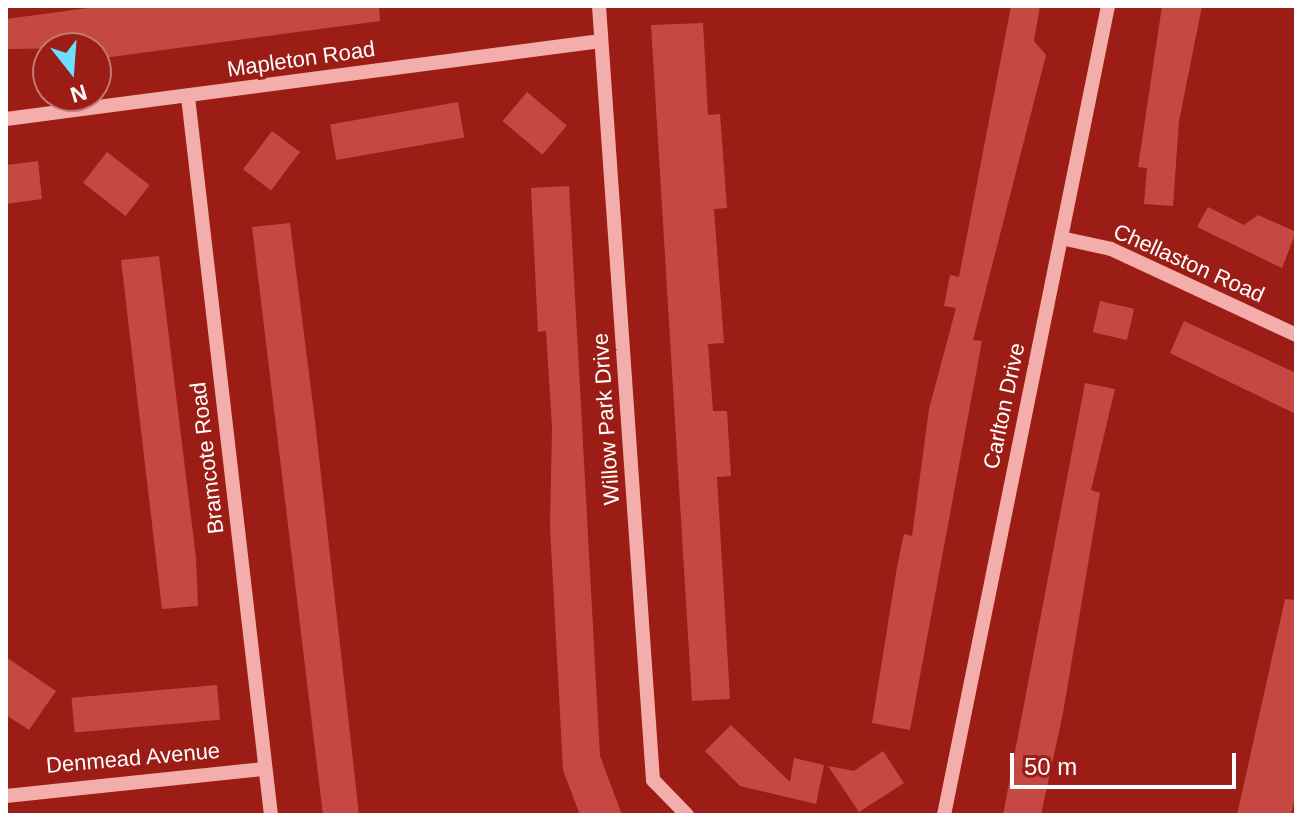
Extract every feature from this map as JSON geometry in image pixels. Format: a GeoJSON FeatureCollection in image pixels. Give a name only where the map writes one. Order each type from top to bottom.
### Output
{"type":"FeatureCollection","features":[{"type":"Feature","properties":{"kind":"street","name":"Willow Park Drive"},"geometry":{"type":"LineString","coordinates":[[599,6],[653,780],[687,815]]}},
{"type":"Feature","properties":{"kind":"street","name":"Carlton Drive"},"geometry":{"type":"LineString","coordinates":[[944,815],[1108,6]]}},
{"type":"Feature","properties":{"kind":"street","name":"Mapleton Road"},"geometry":{"type":"LineString","coordinates":[[6,119],[601,41]]}},
{"type":"Feature","properties":{"kind":"street","name":"Bramcote Road"},"geometry":{"type":"LineString","coordinates":[[188,97],[271,815]]}},
{"type":"Feature","properties":{"kind":"street","name":"Chellaston Road"},"geometry":{"type":"LineString","coordinates":[[1061,238],[1111,249],[1296,335]]}},
{"type":"Feature","properties":{"kind":"street","name":"Denmead Avenue"},"geometry":{"type":"LineString","coordinates":[[6,796],[265,769]]}},
{"type":"Feature","properties":{"kind":"building"},"geometry":{"type":"Polygon","coordinates":[[[103,6],[379,6],[380,21],[112,57],[112,32],[32,32],[32,49],[6,49],[6,19],[103,6]]]}},
{"type":"Feature","properties":{"kind":"building"},"geometry":{"type":"Polygon","coordinates":[[[1011,6],[1040,6],[1034,41],[1046,55],[973,340],[982,341],[910,730],[872,723],[897,567],[904,534],[912,536],[929,409],[956,308],[944,306],[950,275],[959,277],[1011,6]]]}},
{"type":"Feature","properties":{"kind":"building"},"geometry":{"type":"Polygon","coordinates":[[[1162,6],[1202,6],[1179,121],[1173,206],[1144,204],[1147,168],[1138,167],[1162,6]]]}},
{"type":"Feature","properties":{"kind":"building"},"geometry":{"type":"Polygon","coordinates":[[[703,23],[708,115],[720,114],[727,208],[714,209],[724,343],[708,344],[713,411],[727,411],[731,476],[717,477],[730,699],[692,701],[651,25],[703,23]]]}},
{"type":"Feature","properties":{"kind":"building"},"geometry":{"type":"Polygon","coordinates":[[[527,92],[567,125],[542,155],[503,121],[527,92]]]}},
{"type":"Feature","properties":{"kind":"building"},"geometry":{"type":"Polygon","coordinates":[[[458,102],[464,137],[336,160],[330,125],[458,102]]]}},
{"type":"Feature","properties":{"kind":"building"},"geometry":{"type":"Polygon","coordinates":[[[272,131],[300,152],[271,190],[243,169],[272,131]]]}},
{"type":"Feature","properties":{"kind":"building"},"geometry":{"type":"Polygon","coordinates":[[[107,152],[150,185],[126,216],[83,183],[107,152]]]}},
{"type":"Feature","properties":{"kind":"building"},"geometry":{"type":"Polygon","coordinates":[[[38,161],[42,199],[6,204],[6,165],[38,161]]]}},
{"type":"Feature","properties":{"kind":"building"},"geometry":{"type":"Polygon","coordinates":[[[569,186],[600,756],[622,815],[580,815],[563,770],[550,526],[552,428],[546,331],[538,332],[531,188],[569,186]]]}},
{"type":"Feature","properties":{"kind":"building"},"geometry":{"type":"Polygon","coordinates":[[[1208,207],[1244,225],[1258,215],[1296,232],[1282,268],[1197,227],[1208,207]]]}},
{"type":"Feature","properties":{"kind":"building"},"geometry":{"type":"Polygon","coordinates":[[[290,223],[359,815],[323,815],[252,227],[290,223]]]}},
{"type":"Feature","properties":{"kind":"building"},"geometry":{"type":"Polygon","coordinates":[[[159,256],[196,558],[198,606],[162,609],[121,260],[159,256]]]}},
{"type":"Feature","properties":{"kind":"building"},"geometry":{"type":"Polygon","coordinates":[[[1100,301],[1134,309],[1127,340],[1093,332],[1100,301]]]}},
{"type":"Feature","properties":{"kind":"building"},"geometry":{"type":"Polygon","coordinates":[[[1184,321],[1296,373],[1296,414],[1170,353],[1184,321]]]}},
{"type":"Feature","properties":{"kind":"building"},"geometry":{"type":"Polygon","coordinates":[[[1085,383],[1115,389],[1091,490],[1100,493],[1063,713],[1041,815],[1003,815],[1085,383]]]}},
{"type":"Feature","properties":{"kind":"building"},"geometry":{"type":"Polygon","coordinates":[[[1285,599],[1296,600],[1296,793],[1291,815],[1237,815],[1285,599]]]}},
{"type":"Feature","properties":{"kind":"building"},"geometry":{"type":"Polygon","coordinates":[[[6,657],[56,691],[29,730],[6,715],[6,657]]]}},
{"type":"Feature","properties":{"kind":"building"},"geometry":{"type":"Polygon","coordinates":[[[217,685],[220,720],[75,733],[72,698],[217,685]]]}},
{"type":"Feature","properties":{"kind":"building"},"geometry":{"type":"Polygon","coordinates":[[[731,725],[790,782],[794,758],[824,765],[816,804],[740,786],[705,751],[731,725]]]}},
{"type":"Feature","properties":{"kind":"building"},"geometry":{"type":"Polygon","coordinates":[[[883,751],[904,783],[859,812],[828,766],[854,771],[883,751]]]}}]}
